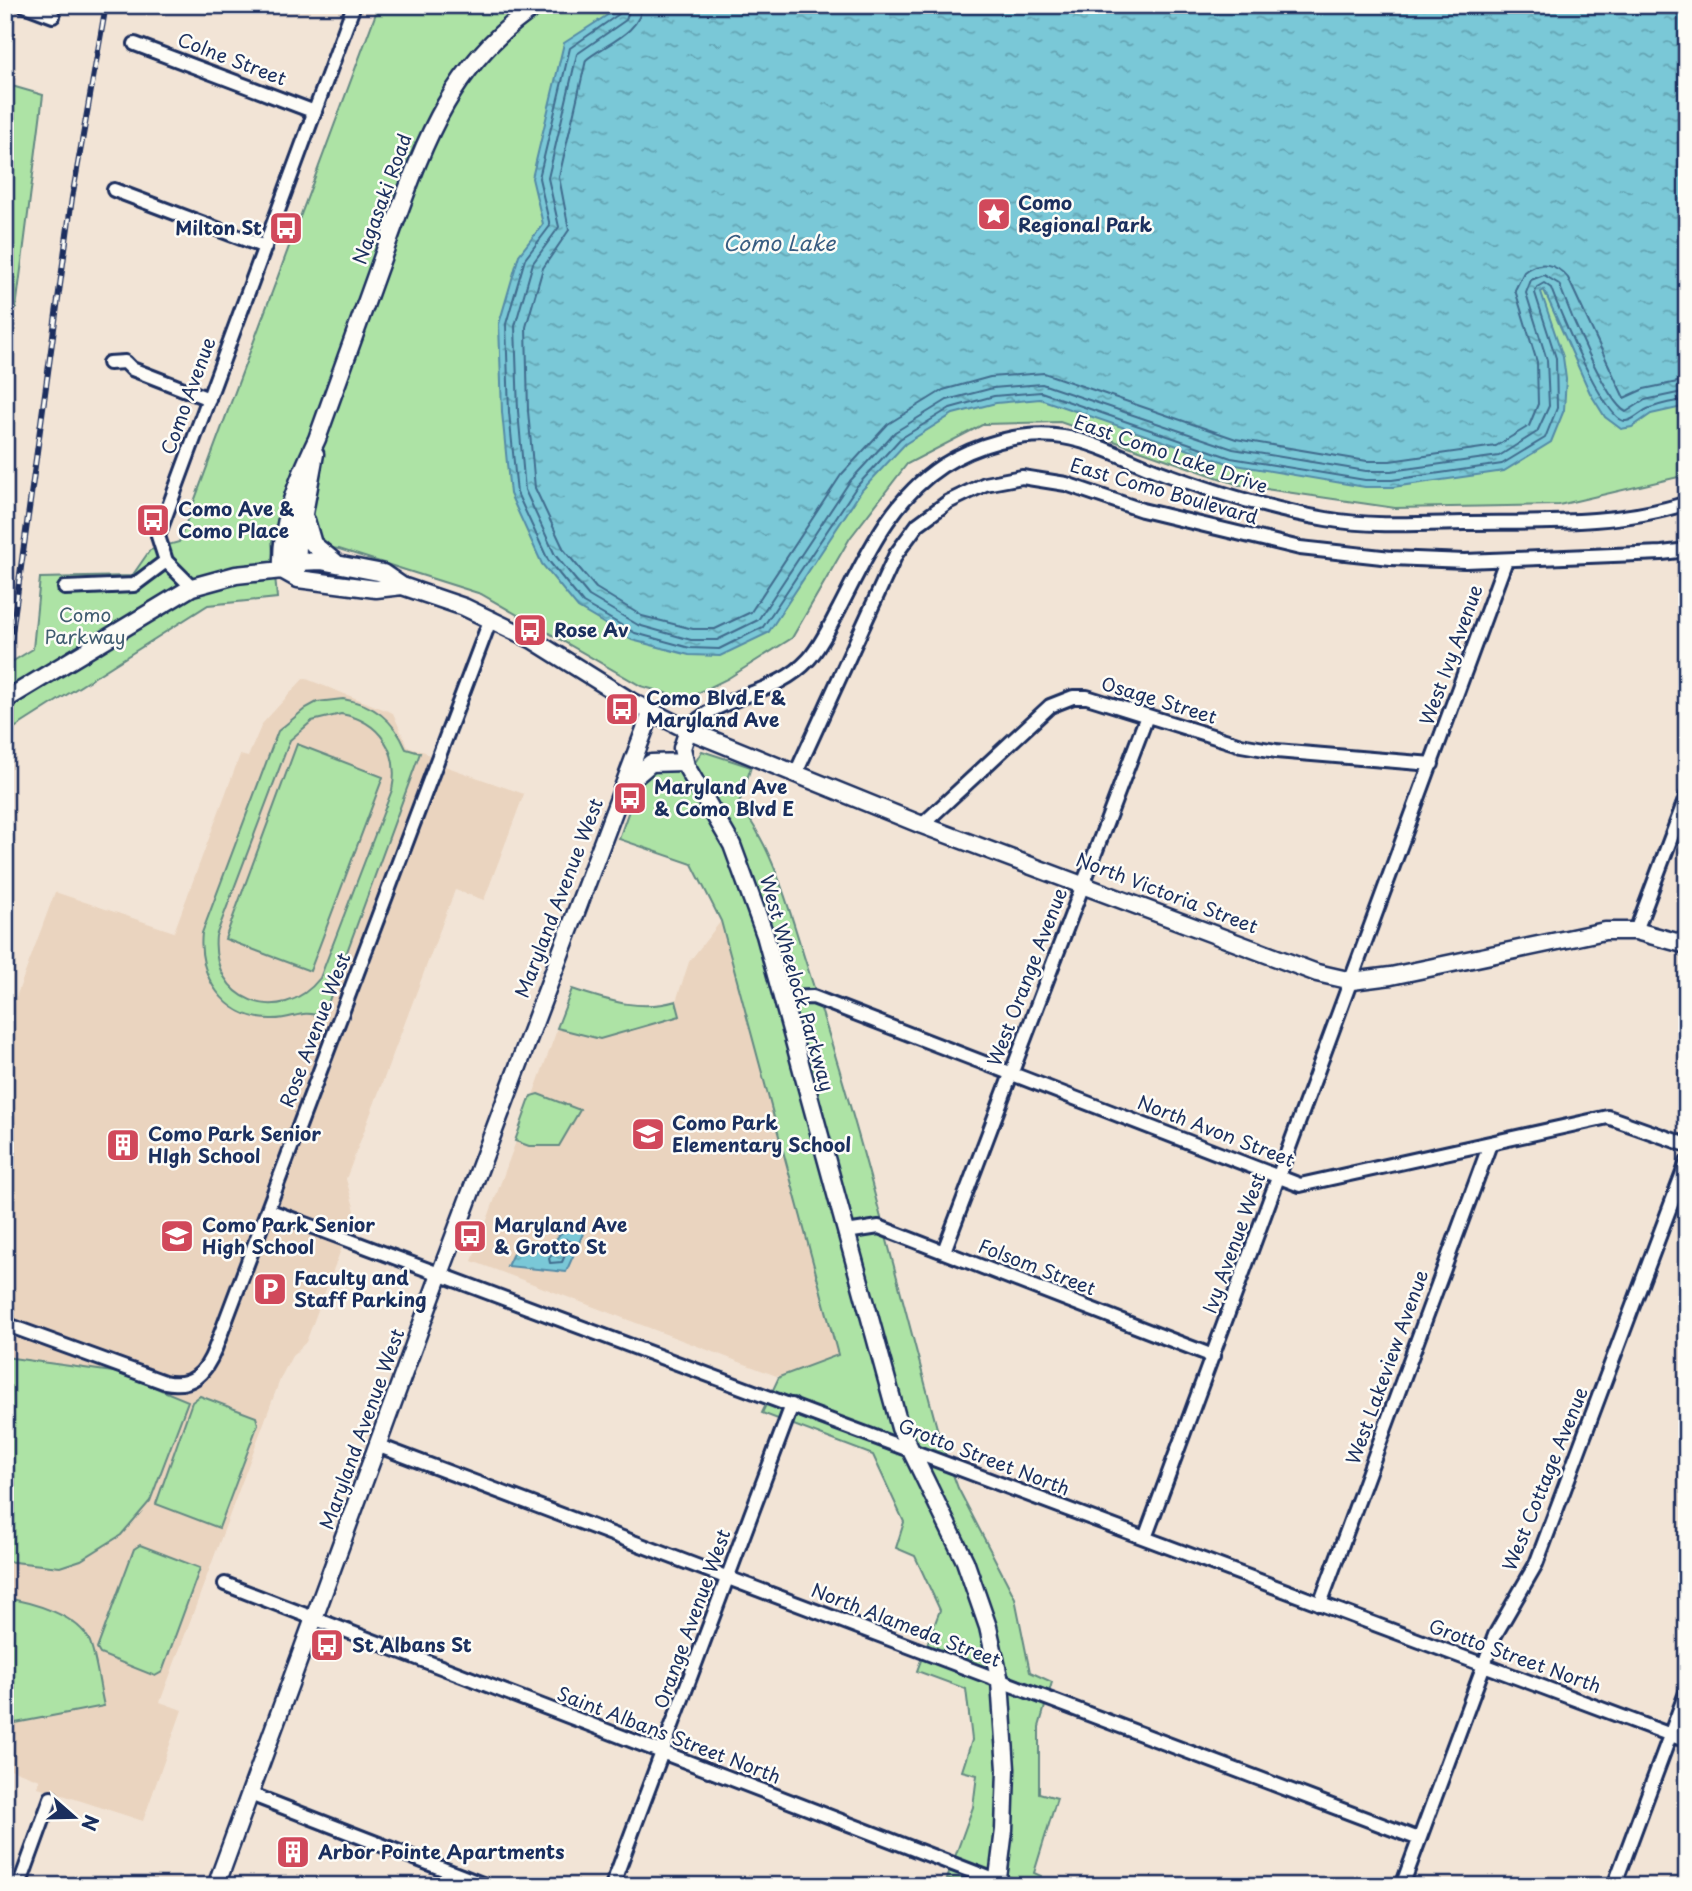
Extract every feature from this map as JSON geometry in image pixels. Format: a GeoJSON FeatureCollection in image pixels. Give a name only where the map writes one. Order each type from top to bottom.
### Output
{"type":"FeatureCollection","features":[{"type":"Feature","properties":{"kind":"street"},"geometry":{"type":"LineString","coordinates":[[24,5],[53,16]]}},
{"type":"Feature","properties":{"kind":"street","name":"Como Avenue"},"geometry":{"type":"LineString","coordinates":[[166,561],[158,536],[354,5]]}},
{"type":"Feature","properties":{"kind":"street","name":"Nagasaki Road"},"geometry":{"type":"LineString","coordinates":[[317,439],[433,123],[470,66],[501,33],[538,5]]}},
{"type":"Feature","properties":{"kind":"street","name":"Colne Street"},"geometry":{"type":"LineString","coordinates":[[135,44],[314,112]]}},
{"type":"Feature","properties":{"kind":"street"},"geometry":{"type":"LineString","coordinates":[[114,190],[265,247]]}},
{"type":"Feature","properties":{"kind":"street"},"geometry":{"type":"LineString","coordinates":[[109,363],[125,362],[132,369],[209,399]]}},
{"type":"Feature","properties":{"kind":"street","name":"East Como Lake Drive"},"geometry":{"type":"LineString","coordinates":[[688,730],[700,715],[777,685],[802,667],[821,644],[879,533],[902,501],[942,466],[993,443],[1062,436],[1232,497],[1277,510],[1330,520],[1398,524],[1586,521],[1642,515],[1687,503]]}},
{"type":"Feature","properties":{"kind":"street"},"geometry":{"type":"LineString","coordinates":[[298,579],[297,562],[317,439]]}},
{"type":"Feature","properties":{"kind":"street"},"geometry":{"type":"LineString","coordinates":[[282,570],[281,544],[286,521],[300,473],[317,439]]}},
{"type":"Feature","properties":{"kind":"street","name":"East Como Boulevard"},"geometry":{"type":"LineString","coordinates":[[796,773],[896,554],[918,524],[948,502],[985,484],[1022,477],[1066,484],[1142,510],[1300,548],[1391,558],[1506,560],[1687,550]]}},
{"type":"Feature","properties":{"kind":"street"},"geometry":{"type":"LineString","coordinates":[[306,508],[313,544],[321,554],[340,565]]}},
{"type":"Feature","properties":{"kind":"street","name":"West Ivy Avenue"},"geometry":{"type":"LineString","coordinates":[[1432,764],[1506,560]]}},
{"type":"Feature","properties":{"kind":"street"},"geometry":{"type":"LineString","coordinates":[[65,588],[134,586],[166,561],[192,587]]}},
{"type":"Feature","properties":{"kind":"street"},"geometry":{"type":"LineString","coordinates":[[5,700],[192,587],[236,575],[282,570],[297,562],[340,565],[383,573],[402,586],[491,618],[558,654],[651,713]]}},
{"type":"Feature","properties":{"kind":"street"},"geometry":{"type":"LineString","coordinates":[[282,570],[298,579],[376,589],[402,586]]}},
{"type":"Feature","properties":{"kind":"street","name":"Rose Avenue West"},"geometry":{"type":"LineString","coordinates":[[5,1324],[178,1385],[191,1382],[202,1374],[215,1349],[491,618]]}},
{"type":"Feature","properties":{"kind":"street","name":"Osage Street"},"geometry":{"type":"LineString","coordinates":[[922,825],[1049,706],[1060,701],[1087,697],[1241,744],[1276,751],[1432,764]]}},
{"type":"Feature","properties":{"kind":"street","name":"North Victoria Street"},"geometry":{"type":"LineString","coordinates":[[651,713],[922,825],[1317,973],[1352,981],[1391,976],[1605,931],[1636,931],[1687,945]]}},
{"type":"Feature","properties":{"kind":"street","name":"Maryland Avenue West"},"geometry":{"type":"LineString","coordinates":[[216,1886],[440,1274],[651,713]]}},
{"type":"Feature","properties":{"kind":"street","name":"West Orange Avenue"},"geometry":{"type":"LineString","coordinates":[[944,1251],[1147,716]]}},
{"type":"Feature","properties":{"kind":"street"},"geometry":{"type":"LineString","coordinates":[[623,789],[642,767],[651,763],[685,762],[682,748],[688,730]]}},
{"type":"Feature","properties":{"kind":"street","name":"West Wheelock Parkway"},"geometry":{"type":"LineString","coordinates":[[685,762],[735,852],[752,896],[783,998],[900,1429],[969,1572],[988,1627],[1000,1681],[1007,1792],[1002,1884]]}},
{"type":"Feature","properties":{"kind":"street","name":"Ivy Avenue West"},"geometry":{"type":"LineString","coordinates":[[1145,1538],[1432,764]]}},
{"type":"Feature","properties":{"kind":"street"},"geometry":{"type":"LineString","coordinates":[[1636,931],[1687,795]]}},
{"type":"Feature","properties":{"kind":"street","name":"North Avon Street"},"geometry":{"type":"LineString","coordinates":[[783,998],[813,997],[1011,1071],[1300,1185],[1608,1117],[1687,1145]]}},
{"type":"Feature","properties":{"kind":"street","name":"West Lakeview Avenue"},"geometry":{"type":"LineString","coordinates":[[1321,1604],[1490,1143]]}},
{"type":"Feature","properties":{"kind":"street","name":"West Cottage Avenue"},"geometry":{"type":"LineString","coordinates":[[1402,1886],[1495,1635],[1535,1564],[1687,1161]]}},
{"type":"Feature","properties":{"kind":"street","name":"Grotto Street North"},"geometry":{"type":"LineString","coordinates":[[268,1210],[1687,1741]]}},
{"type":"Feature","properties":{"kind":"street","name":"Folsom Street"},"geometry":{"type":"LineString","coordinates":[[846,1231],[879,1227],[1213,1356]]}},
{"type":"Feature","properties":{"kind":"street","name":"Orange Avenue West"},"geometry":{"type":"LineString","coordinates":[[612,1886],[792,1405]]}},
{"type":"Feature","properties":{"kind":"street","name":"North Alameda Street"},"geometry":{"type":"LineString","coordinates":[[379,1446],[1419,1839]]}},
{"type":"Feature","properties":{"kind":"street","name":"Saint Albans Street North"},"geometry":{"type":"LineString","coordinates":[[225,1584],[314,1621],[1002,1884]]}},
{"type":"Feature","properties":{"kind":"street"},"geometry":{"type":"LineString","coordinates":[[1614,1886],[1687,1690]]}},
{"type":"Feature","properties":{"kind":"street"},"geometry":{"type":"LineString","coordinates":[[250,1794],[487,1886]]}},
{"type":"Feature","properties":{"kind":"street"},"geometry":{"type":"LineString","coordinates":[[19,1886],[51,1798]]}},
{"type":"Feature","properties":{"kind":"shaded area","name":"Como Park Senior High School"},"geometry":{"type":"Polygon","coordinates":[[[304,678],[393,713],[407,746],[425,752],[439,764],[524,794],[484,900],[455,890],[346,1179],[358,1221],[340,1252],[306,1342],[292,1356],[281,1377],[160,1702],[182,1710],[143,1821],[38,1787],[40,1780],[5,1767],[5,1027],[55,892],[174,932],[240,755],[248,757],[262,724],[304,678]]]}},
{"type":"Feature","properties":{"kind":"shaded area","name":"Como Park Elementary School"},"geometry":{"type":"Polygon","coordinates":[[[721,921],[851,1404],[472,1261],[572,989],[628,1006],[659,1006],[676,1001],[689,962],[721,921]]]}},
{"type":"Feature","properties":{"kind":"green space","name":"Como Lake"},"geometry":{"type":"Polygon","coordinates":[[[379,5],[1687,5],[1687,475],[1559,505],[1395,508],[1239,485],[1060,422],[984,424],[907,464],[850,538],[792,638],[727,679],[686,699],[641,686],[481,594],[339,549],[272,541],[277,598],[208,605],[5,734],[5,666],[33,649],[40,578],[132,576],[150,550],[179,542],[379,5]]]}},
{"type":"Feature","properties":{"kind":"green space"},"geometry":{"type":"Polygon","coordinates":[[[5,84],[43,95],[16,309],[5,305],[5,84]]]}},
{"type":"Feature","properties":{"kind":"green space"},"geometry":{"type":"Polygon","coordinates":[[[343,699],[373,709],[389,722],[406,749],[420,753],[323,1017],[302,1014],[279,1019],[254,1017],[227,1003],[217,992],[204,964],[202,933],[278,731],[317,702],[343,699]],[[341,714],[312,721],[290,740],[216,936],[217,958],[224,977],[236,991],[251,1000],[268,1004],[286,1002],[304,993],[320,978],[392,790],[394,776],[390,751],[376,731],[355,718],[341,714]]]}},
{"type":"Feature","properties":{"kind":"green space"},"geometry":{"type":"Polygon","coordinates":[[[297,744],[383,777],[310,971],[225,939],[297,744]]]}},
{"type":"Feature","properties":{"kind":"green space"},"geometry":{"type":"Polygon","coordinates":[[[702,751],[751,767],[739,804],[752,822],[772,862],[827,1027],[940,1439],[958,1488],[1015,1598],[1030,1672],[1052,1682],[1039,1727],[1039,1793],[1057,1798],[1034,1873],[1041,1876],[1037,1886],[961,1886],[961,1883],[947,1879],[973,1807],[977,1775],[962,1771],[972,1740],[966,1689],[917,1671],[940,1610],[915,1556],[896,1548],[904,1522],[873,1455],[762,1413],[779,1377],[838,1355],[721,921],[692,864],[619,839],[641,776],[658,769],[675,771],[696,761],[702,751]]]}},
{"type":"Feature","properties":{"kind":"green space"},"geometry":{"type":"Polygon","coordinates":[[[572,989],[611,1001],[636,1005],[676,1001],[680,1016],[600,1039],[557,1028],[572,989]]]}},
{"type":"Feature","properties":{"kind":"green space"},"geometry":{"type":"Polygon","coordinates":[[[538,1094],[580,1110],[559,1146],[529,1146],[515,1141],[531,1096],[538,1094]]]}},
{"type":"Feature","properties":{"kind":"green space"},"geometry":{"type":"Polygon","coordinates":[[[5,1357],[120,1373],[188,1401],[150,1501],[121,1535],[81,1560],[60,1567],[5,1561],[5,1357]]]}},
{"type":"Feature","properties":{"kind":"green space"},"geometry":{"type":"Polygon","coordinates":[[[200,1396],[256,1417],[258,1424],[219,1528],[156,1504],[192,1402],[200,1396]]]}},
{"type":"Feature","properties":{"kind":"green space"},"geometry":{"type":"Polygon","coordinates":[[[140,1545],[200,1568],[162,1672],[155,1676],[100,1654],[97,1649],[134,1549],[140,1545]]]}},
{"type":"Feature","properties":{"kind":"green space"},"geometry":{"type":"Polygon","coordinates":[[[5,1598],[53,1611],[76,1624],[90,1642],[104,1706],[5,1725],[5,1598]]]}},
{"type":"Feature","properties":{"kind":"water","name":"Como Lake"},"geometry":{"type":"Polygon","coordinates":[[[623,5],[1687,5],[1687,406],[1651,414],[1632,427],[1621,429],[1605,417],[1590,393],[1544,290],[1541,292],[1563,357],[1566,379],[1564,410],[1551,442],[1504,471],[1393,487],[1365,487],[1230,464],[1040,399],[996,403],[953,414],[905,444],[862,490],[768,633],[720,656],[689,655],[632,640],[578,608],[542,564],[510,494],[502,412],[499,324],[519,255],[543,224],[532,178],[564,43],[623,5]]]}},
{"type":"Feature","properties":{"kind":"water"},"geometry":{"type":"Polygon","coordinates":[[[569,1222],[586,1227],[566,1272],[507,1266],[517,1245],[548,1250],[569,1222]]]}},
{"type":"Feature","properties":{"kind":"railway"},"geometry":{"type":"LineString","coordinates":[[5,683],[72,198],[106,5]]}},
{"type":"Feature","properties":{"kind":"place","name":"Como Regional Park"},"geometry":{"type":"Point","coordinates":[994,214]}},
{"type":"Feature","properties":{"kind":"place","name":"Milton St"},"geometry":{"type":"Point","coordinates":[286,228]}},
{"type":"Feature","properties":{"kind":"place","name":"Como Ave & Como Place"},"geometry":{"type":"Point","coordinates":[153,520]}},
{"type":"Feature","properties":{"kind":"place","name":"Rose Av"},"geometry":{"type":"Point","coordinates":[530,630]}},
{"type":"Feature","properties":{"kind":"place","name":"Como Blvd E & Maryland Ave"},"geometry":{"type":"Point","coordinates":[622,709]}},
{"type":"Feature","properties":{"kind":"place","name":"Maryland Ave & Como Blvd E"},"geometry":{"type":"Point","coordinates":[630,798]}},
{"type":"Feature","properties":{"kind":"place","name":"Como Park Elementary School"},"geometry":{"type":"Point","coordinates":[648,1134]}},
{"type":"Feature","properties":{"kind":"place","name":"Como Park Senior HIgh School"},"geometry":{"type":"Point","coordinates":[123,1145]}},
{"type":"Feature","properties":{"kind":"place","name":"Como Park Senior High School"},"geometry":{"type":"Point","coordinates":[177,1236]}},
{"type":"Feature","properties":{"kind":"place","name":"Maryland Ave & Grotto St"},"geometry":{"type":"Point","coordinates":[470,1236]}},
{"type":"Feature","properties":{"kind":"place","name":"Faculty and Staff Parking"},"geometry":{"type":"Point","coordinates":[270,1289]}},
{"type":"Feature","properties":{"kind":"place","name":"St Albans St"},"geometry":{"type":"Point","coordinates":[327,1645]}},
{"type":"Feature","properties":{"kind":"place","name":"Arbor Pointe Apartments"},"geometry":{"type":"Point","coordinates":[293,1852]}},
{"type":"Feature","properties":{"kind":"park label","name":"Como Parkway"},"geometry":{"type":"Point","coordinates":[85,626]}}]}
